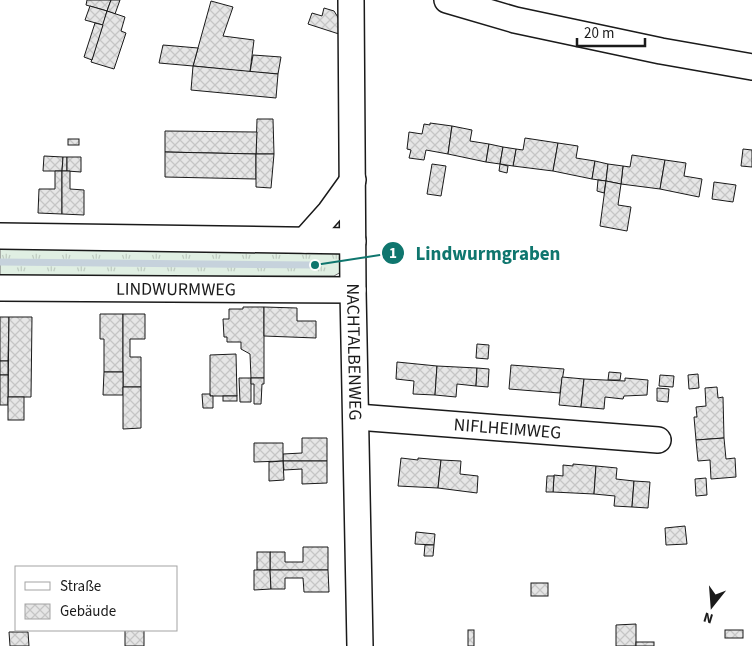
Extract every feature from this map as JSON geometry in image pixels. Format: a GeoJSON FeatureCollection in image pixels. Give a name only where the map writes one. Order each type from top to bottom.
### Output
{"type":"FeatureCollection","features":[{"type":"Feature","properties":{"kind":"street","name":"NACHTALBENWEG"},"geometry":{"type":"LineString","coordinates":[[351,0],[353,290],[360,646]]}},
{"type":"Feature","properties":{"kind":"street"},"geometry":{"type":"LineString","coordinates":[[447,0],[515,20],[661,51],[752,67]]}},
{"type":"Feature","properties":{"kind":"street"},"geometry":{"type":"LineString","coordinates":[[304,240],[330,212],[352,180]]}},
{"type":"Feature","properties":{"kind":"street"},"geometry":{"type":"LineString","coordinates":[[0,236],[353,242]]}},
{"type":"Feature","properties":{"kind":"street","name":"LINDWURMWEG"},"geometry":{"type":"LineString","coordinates":[[0,288],[353,290]]}},
{"type":"Feature","properties":{"kind":"street","name":"NIFLHEIMWEG"},"geometry":{"type":"LineString","coordinates":[[356,417],[658,440]]}},
{"type":"Feature","properties":{"kind":"green space"},"geometry":{"type":"Polygon","coordinates":[[[0,243],[342,253],[341,272],[334,276],[0,277],[0,243]]]}},
{"type":"Feature","properties":{"kind":"building"},"geometry":{"type":"Polygon","coordinates":[[[87,0],[111,0],[107,11],[86,5],[87,0]]]}},
{"type":"Feature","properties":{"kind":"building"},"geometry":{"type":"Polygon","coordinates":[[[111,0],[120,0],[115,14],[107,11],[111,0]]]}},
{"type":"Feature","properties":{"kind":"building"},"geometry":{"type":"Polygon","coordinates":[[[211,1],[233,7],[223,36],[254,40],[250,72],[193,66],[211,1]]]}},
{"type":"Feature","properties":{"kind":"building"},"geometry":{"type":"Polygon","coordinates":[[[90,6],[107,11],[103,25],[85,20],[90,6]]]}},
{"type":"Feature","properties":{"kind":"building"},"geometry":{"type":"Polygon","coordinates":[[[324,8],[334,11],[341,22],[342,35],[308,24],[312,13],[322,16],[324,8]]]}},
{"type":"Feature","properties":{"kind":"building"},"geometry":{"type":"Polygon","coordinates":[[[107,11],[125,17],[121,31],[126,33],[114,69],[91,62],[107,11]]]}},
{"type":"Feature","properties":{"kind":"building"},"geometry":{"type":"Polygon","coordinates":[[[95,23],[103,25],[92,60],[84,57],[95,23]]]}},
{"type":"Feature","properties":{"kind":"building"},"geometry":{"type":"Polygon","coordinates":[[[163,45],[198,48],[193,66],[159,63],[163,45]]]}},
{"type":"Feature","properties":{"kind":"building"},"geometry":{"type":"Polygon","coordinates":[[[253,55],[281,57],[278,74],[250,72],[253,55]]]}},
{"type":"Feature","properties":{"kind":"building"},"geometry":{"type":"Polygon","coordinates":[[[193,66],[278,74],[276,98],[191,90],[193,66]]]}},
{"type":"Feature","properties":{"kind":"building"},"geometry":{"type":"Polygon","coordinates":[[[257,119],[273,119],[274,154],[256,154],[257,119]]]}},
{"type":"Feature","properties":{"kind":"building"},"geometry":{"type":"Polygon","coordinates":[[[430,123],[452,126],[448,154],[426,150],[424,160],[409,158],[411,150],[407,149],[409,132],[422,134],[424,124],[430,125],[430,123]]]}},
{"type":"Feature","properties":{"kind":"building"},"geometry":{"type":"Polygon","coordinates":[[[452,126],[472,130],[470,141],[489,144],[486,162],[448,154],[452,126]]]}},
{"type":"Feature","properties":{"kind":"building"},"geometry":{"type":"Polygon","coordinates":[[[165,131],[257,132],[256,154],[165,152],[165,131]]]}},
{"type":"Feature","properties":{"kind":"building"},"geometry":{"type":"Polygon","coordinates":[[[525,138],[558,143],[553,171],[513,166],[516,149],[523,150],[525,138]]]}},
{"type":"Feature","properties":{"kind":"building"},"geometry":{"type":"Polygon","coordinates":[[[68,139],[79,139],[79,145],[68,145],[68,139]]]}},
{"type":"Feature","properties":{"kind":"building"},"geometry":{"type":"Polygon","coordinates":[[[558,143],[578,146],[576,158],[595,161],[592,179],[553,171],[558,143]]]}},
{"type":"Feature","properties":{"kind":"building"},"geometry":{"type":"Polygon","coordinates":[[[489,144],[503,147],[500,164],[486,162],[489,144]]]}},
{"type":"Feature","properties":{"kind":"building"},"geometry":{"type":"Polygon","coordinates":[[[503,147],[516,149],[513,166],[500,164],[503,147]]]}},
{"type":"Feature","properties":{"kind":"building"},"geometry":{"type":"Polygon","coordinates":[[[743,149],[752,150],[752,167],[741,166],[743,149]]]}},
{"type":"Feature","properties":{"kind":"building"},"geometry":{"type":"Polygon","coordinates":[[[165,152],[256,154],[256,179],[165,177],[165,152]]]}},
{"type":"Feature","properties":{"kind":"building"},"geometry":{"type":"Polygon","coordinates":[[[256,154],[274,154],[271,188],[256,187],[256,154]]]}},
{"type":"Feature","properties":{"kind":"building"},"geometry":{"type":"Polygon","coordinates":[[[632,155],[665,160],[660,189],[621,184],[623,166],[630,167],[632,155]]]}},
{"type":"Feature","properties":{"kind":"building"},"geometry":{"type":"Polygon","coordinates":[[[44,156],[63,157],[62,171],[43,171],[44,156]]]}},
{"type":"Feature","properties":{"kind":"building"},"geometry":{"type":"Polygon","coordinates":[[[63,157],[67,157],[67,171],[62,171],[63,157]]]}},
{"type":"Feature","properties":{"kind":"building"},"geometry":{"type":"Polygon","coordinates":[[[67,157],[81,157],[81,172],[67,171],[67,157]]]}},
{"type":"Feature","properties":{"kind":"building"},"geometry":{"type":"Polygon","coordinates":[[[665,160],[686,163],[684,176],[702,179],[699,197],[660,189],[665,160]]]}},
{"type":"Feature","properties":{"kind":"building"},"geometry":{"type":"Polygon","coordinates":[[[595,161],[608,164],[606,181],[592,179],[595,161]]]}},
{"type":"Feature","properties":{"kind":"building"},"geometry":{"type":"Polygon","coordinates":[[[432,164],[446,166],[441,196],[427,194],[432,164]]]}},
{"type":"Feature","properties":{"kind":"building"},"geometry":{"type":"Polygon","coordinates":[[[500,164],[508,166],[507,173],[499,171],[500,164]]]}},
{"type":"Feature","properties":{"kind":"building"},"geometry":{"type":"Polygon","coordinates":[[[608,164],[623,166],[621,184],[606,181],[608,164]]]}},
{"type":"Feature","properties":{"kind":"building"},"geometry":{"type":"Polygon","coordinates":[[[55,171],[62,171],[62,214],[38,213],[39,189],[55,189],[55,171]]]}},
{"type":"Feature","properties":{"kind":"building"},"geometry":{"type":"Polygon","coordinates":[[[62,171],[70,171],[70,189],[84,190],[84,215],[62,214],[62,171]]]}},
{"type":"Feature","properties":{"kind":"building"},"geometry":{"type":"Polygon","coordinates":[[[598,180],[606,181],[604,193],[597,191],[598,180]]]}},
{"type":"Feature","properties":{"kind":"building"},"geometry":{"type":"Polygon","coordinates":[[[606,181],[621,184],[618,205],[631,207],[627,231],[600,226],[606,181]]]}},
{"type":"Feature","properties":{"kind":"building"},"geometry":{"type":"Polygon","coordinates":[[[714,182],[736,185],[733,202],[712,199],[714,182]]]}},
{"type":"Feature","properties":{"kind":"building"},"geometry":{"type":"Polygon","coordinates":[[[243,307],[264,307],[264,378],[251,378],[250,354],[241,349],[241,342],[227,342],[227,337],[224,337],[223,319],[229,319],[229,309],[243,309],[243,307]]]}},
{"type":"Feature","properties":{"kind":"building"},"geometry":{"type":"Polygon","coordinates":[[[264,307],[297,308],[297,321],[316,321],[316,338],[264,336],[264,307]]]}},
{"type":"Feature","properties":{"kind":"building"},"geometry":{"type":"Polygon","coordinates":[[[100,314],[123,314],[123,372],[104,372],[104,339],[100,339],[100,314]]]}},
{"type":"Feature","properties":{"kind":"building"},"geometry":{"type":"Polygon","coordinates":[[[123,314],[145,314],[145,339],[130,339],[130,357],[141,357],[141,387],[123,387],[123,314]]]}},
{"type":"Feature","properties":{"kind":"building"},"geometry":{"type":"Polygon","coordinates":[[[0,317],[9,317],[8,361],[0,361],[0,317]]]}},
{"type":"Feature","properties":{"kind":"building"},"geometry":{"type":"Polygon","coordinates":[[[9,317],[32,317],[31,397],[8,397],[9,317]]]}},
{"type":"Feature","properties":{"kind":"building"},"geometry":{"type":"Polygon","coordinates":[[[477,344],[489,345],[488,359],[476,358],[477,344]]]}},
{"type":"Feature","properties":{"kind":"building"},"geometry":{"type":"Polygon","coordinates":[[[236,354],[237,396],[210,396],[210,355],[236,354]]]}},
{"type":"Feature","properties":{"kind":"building"},"geometry":{"type":"Polygon","coordinates":[[[0,361],[8,361],[8,375],[0,375],[0,361]]]}},
{"type":"Feature","properties":{"kind":"building"},"geometry":{"type":"Polygon","coordinates":[[[397,362],[437,366],[435,395],[413,394],[414,381],[396,379],[397,362]]]}},
{"type":"Feature","properties":{"kind":"building"},"geometry":{"type":"Polygon","coordinates":[[[511,365],[564,369],[560,393],[509,389],[511,365]]]}},
{"type":"Feature","properties":{"kind":"building"},"geometry":{"type":"Polygon","coordinates":[[[437,366],[477,368],[476,386],[457,384],[456,397],[435,395],[437,366]]]}},
{"type":"Feature","properties":{"kind":"building"},"geometry":{"type":"Polygon","coordinates":[[[477,368],[489,369],[488,387],[476,386],[477,368]]]}},
{"type":"Feature","properties":{"kind":"building"},"geometry":{"type":"Polygon","coordinates":[[[104,372],[123,372],[123,395],[103,395],[104,372]]]}},
{"type":"Feature","properties":{"kind":"building"},"geometry":{"type":"Polygon","coordinates":[[[609,372],[621,373],[620,380],[608,380],[609,372]]]}},
{"type":"Feature","properties":{"kind":"building"},"geometry":{"type":"Polygon","coordinates":[[[698,374],[699,388],[689,389],[688,375],[698,374]]]}},
{"type":"Feature","properties":{"kind":"building"},"geometry":{"type":"Polygon","coordinates":[[[0,375],[8,375],[8,405],[0,405],[0,375]]]}},
{"type":"Feature","properties":{"kind":"building"},"geometry":{"type":"Polygon","coordinates":[[[660,375],[674,376],[673,387],[659,386],[660,375]]]}},
{"type":"Feature","properties":{"kind":"building"},"geometry":{"type":"Polygon","coordinates":[[[562,377],[584,379],[581,407],[559,405],[562,377]]]}},
{"type":"Feature","properties":{"kind":"building"},"geometry":{"type":"Polygon","coordinates":[[[239,378],[251,378],[251,402],[240,402],[239,378]]]}},
{"type":"Feature","properties":{"kind":"building"},"geometry":{"type":"Polygon","coordinates":[[[251,378],[264,378],[261,404],[254,404],[254,384],[251,384],[251,378]]]}},
{"type":"Feature","properties":{"kind":"building"},"geometry":{"type":"Polygon","coordinates":[[[625,378],[648,380],[647,395],[624,396],[623,399],[605,397],[604,409],[581,407],[584,379],[625,381],[625,378]]]}},
{"type":"Feature","properties":{"kind":"building"},"geometry":{"type":"Polygon","coordinates":[[[123,387],[141,387],[141,428],[123,429],[123,387]]]}},
{"type":"Feature","properties":{"kind":"building"},"geometry":{"type":"Polygon","coordinates":[[[717,387],[718,398],[723,397],[724,438],[696,440],[694,417],[697,417],[696,407],[706,406],[705,388],[717,387]]]}},
{"type":"Feature","properties":{"kind":"building"},"geometry":{"type":"Polygon","coordinates":[[[657,388],[669,389],[668,402],[657,401],[657,388]]]}},
{"type":"Feature","properties":{"kind":"building"},"geometry":{"type":"Polygon","coordinates":[[[202,394],[213,396],[213,408],[203,408],[202,394]]]}},
{"type":"Feature","properties":{"kind":"building"},"geometry":{"type":"Polygon","coordinates":[[[223,396],[237,396],[237,401],[223,401],[223,396]]]}},
{"type":"Feature","properties":{"kind":"building"},"geometry":{"type":"Polygon","coordinates":[[[8,397],[24,397],[24,420],[8,420],[8,397]]]}},
{"type":"Feature","properties":{"kind":"building"},"geometry":{"type":"Polygon","coordinates":[[[302,438],[327,438],[327,461],[283,461],[283,454],[302,453],[302,438]]]}},
{"type":"Feature","properties":{"kind":"building"},"geometry":{"type":"Polygon","coordinates":[[[724,438],[726,459],[735,458],[736,477],[711,479],[710,460],[698,461],[696,440],[724,438]]]}},
{"type":"Feature","properties":{"kind":"building"},"geometry":{"type":"Polygon","coordinates":[[[254,443],[283,443],[283,461],[254,462],[254,443]]]}},
{"type":"Feature","properties":{"kind":"building"},"geometry":{"type":"Polygon","coordinates":[[[401,458],[441,460],[438,488],[398,486],[401,458]]]}},
{"type":"Feature","properties":{"kind":"building"},"geometry":{"type":"Polygon","coordinates":[[[441,460],[461,461],[460,474],[478,476],[477,493],[438,488],[441,460]]]}},
{"type":"Feature","properties":{"kind":"building"},"geometry":{"type":"Polygon","coordinates":[[[283,461],[327,461],[327,483],[302,484],[302,469],[284,470],[283,461]]]}},
{"type":"Feature","properties":{"kind":"building"},"geometry":{"type":"Polygon","coordinates":[[[283,461],[284,480],[269,481],[269,462],[283,461]]]}},
{"type":"Feature","properties":{"kind":"building"},"geometry":{"type":"Polygon","coordinates":[[[573,464],[596,466],[594,494],[553,492],[554,475],[563,476],[563,465],[573,466],[573,464]]]}},
{"type":"Feature","properties":{"kind":"building"},"geometry":{"type":"Polygon","coordinates":[[[596,466],[617,468],[616,479],[634,481],[632,507],[614,506],[615,496],[594,494],[596,466]]]}},
{"type":"Feature","properties":{"kind":"building"},"geometry":{"type":"Polygon","coordinates":[[[547,476],[554,476],[553,492],[546,492],[547,476]]]}},
{"type":"Feature","properties":{"kind":"building"},"geometry":{"type":"Polygon","coordinates":[[[706,478],[707,495],[696,496],[695,479],[706,478]]]}},
{"type":"Feature","properties":{"kind":"building"},"geometry":{"type":"Polygon","coordinates":[[[634,481],[650,482],[648,508],[632,507],[634,481]]]}},
{"type":"Feature","properties":{"kind":"building"},"geometry":{"type":"Polygon","coordinates":[[[685,526],[687,544],[666,545],[665,528],[685,526]]]}},
{"type":"Feature","properties":{"kind":"building"},"geometry":{"type":"Polygon","coordinates":[[[416,532],[435,534],[434,545],[415,544],[416,532]]]}},
{"type":"Feature","properties":{"kind":"building"},"geometry":{"type":"Polygon","coordinates":[[[425,545],[434,545],[433,556],[424,556],[425,545]]]}},
{"type":"Feature","properties":{"kind":"building"},"geometry":{"type":"Polygon","coordinates":[[[303,547],[328,547],[328,570],[270,570],[270,552],[285,552],[285,562],[303,562],[303,547]]]}},
{"type":"Feature","properties":{"kind":"building"},"geometry":{"type":"Polygon","coordinates":[[[257,552],[270,552],[270,570],[257,570],[257,552]]]}},
{"type":"Feature","properties":{"kind":"building"},"geometry":{"type":"Polygon","coordinates":[[[254,570],[270,570],[271,589],[254,590],[254,570]]]}},
{"type":"Feature","properties":{"kind":"building"},"geometry":{"type":"Polygon","coordinates":[[[270,570],[328,570],[329,592],[304,592],[303,578],[285,578],[285,589],[271,589],[270,570]]]}},
{"type":"Feature","properties":{"kind":"building"},"geometry":{"type":"Polygon","coordinates":[[[531,583],[548,583],[548,596],[531,596],[531,583]]]}},
{"type":"Feature","properties":{"kind":"building"},"geometry":{"type":"Polygon","coordinates":[[[636,624],[636,646],[616,646],[616,625],[636,624]]]}},
{"type":"Feature","properties":{"kind":"building"},"geometry":{"type":"Polygon","coordinates":[[[468,630],[474,630],[474,646],[468,646],[468,630]]]}},
{"type":"Feature","properties":{"kind":"building"},"geometry":{"type":"Polygon","coordinates":[[[725,630],[743,630],[743,638],[725,638],[725,630]]]}},
{"type":"Feature","properties":{"kind":"building"},"geometry":{"type":"Polygon","coordinates":[[[125,631],[144,631],[144,646],[125,646],[125,631]]]}},
{"type":"Feature","properties":{"kind":"building"},"geometry":{"type":"Polygon","coordinates":[[[9,632],[28,632],[29,646],[10,646],[9,632]]]}},
{"type":"Feature","properties":{"kind":"building"},"geometry":{"type":"Polygon","coordinates":[[[636,642],[654,642],[654,646],[636,646],[636,642]]]}},
{"type":"Feature","properties":{"kind":"waterway"},"geometry":{"type":"LineString","coordinates":[[0,262],[315,265]]}},
{"type":"Feature","properties":{"kind":"place","name":"Lindwurmgraben"},"geometry":{"type":"Point","coordinates":[315,265]}}]}
